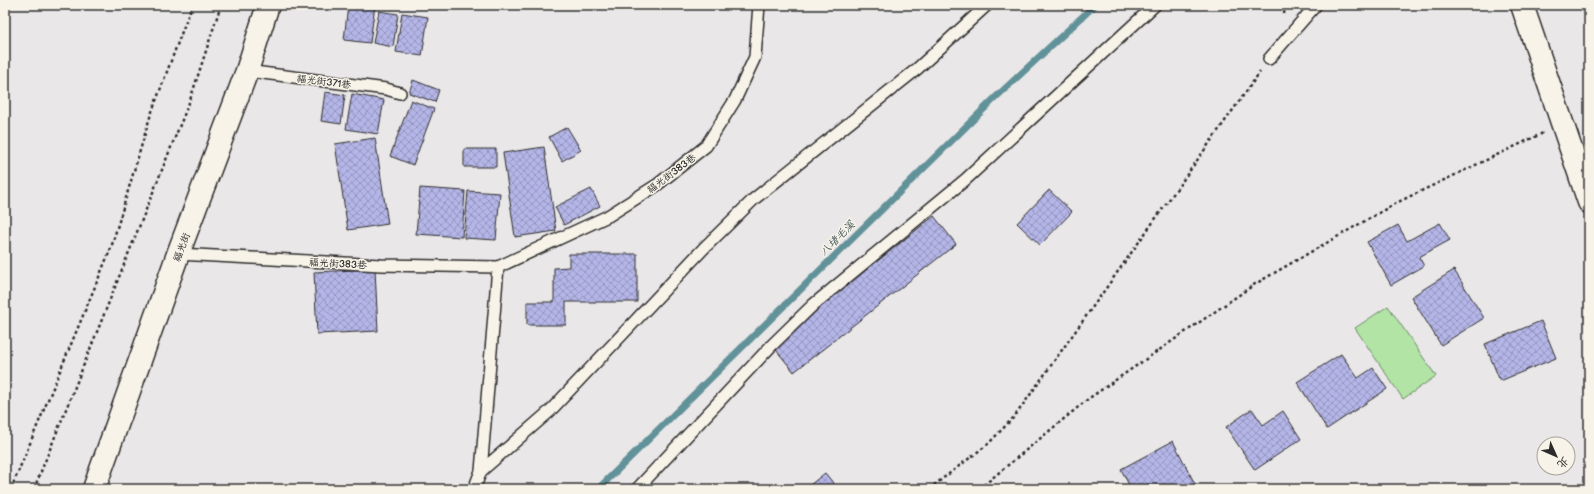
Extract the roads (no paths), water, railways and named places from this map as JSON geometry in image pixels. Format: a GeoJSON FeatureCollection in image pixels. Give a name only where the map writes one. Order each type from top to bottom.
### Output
{"type":"FeatureCollection","features":[{"type":"Feature","properties":{"kind":"street","name":"福光街"},"geometry":{"type":"LineString","coordinates":[[94,489],[178,254],[247,71],[268,5]]}},
{"type":"Feature","properties":{"kind":"street"},"geometry":{"type":"LineString","coordinates":[[1522,5],[1561,124],[1589,202]]}},
{"type":"Feature","properties":{"kind":"lane","name":"福光街383巷"},"geometry":{"type":"LineString","coordinates":[[178,254],[381,265],[498,267],[608,216],[657,185],[706,146],[735,100],[754,57],[759,5]]}},
{"type":"Feature","properties":{"kind":"lane"},"geometry":{"type":"LineString","coordinates":[[482,471],[550,411],[704,248],[754,199],[918,69],[987,5]]}},
{"type":"Feature","properties":{"kind":"lane"},"geometry":{"type":"LineString","coordinates":[[637,489],[772,345],[813,304],[965,180],[1155,5]]}},
{"type":"Feature","properties":{"kind":"lane"},"geometry":{"type":"LineString","coordinates":[[1268,59],[1316,5]]}},
{"type":"Feature","properties":{"kind":"lane","name":"福光街371巷"},"geometry":{"type":"LineString","coordinates":[[247,71],[386,89],[400,93]]}},
{"type":"Feature","properties":{"kind":"lane"},"geometry":{"type":"LineString","coordinates":[[474,489],[482,471],[498,267]]}},
{"type":"Feature","properties":{"kind":"waterway","name":"八堵毛溪"},"geometry":{"type":"LineString","coordinates":[[598,489],[996,97],[1095,5]]}}]}
